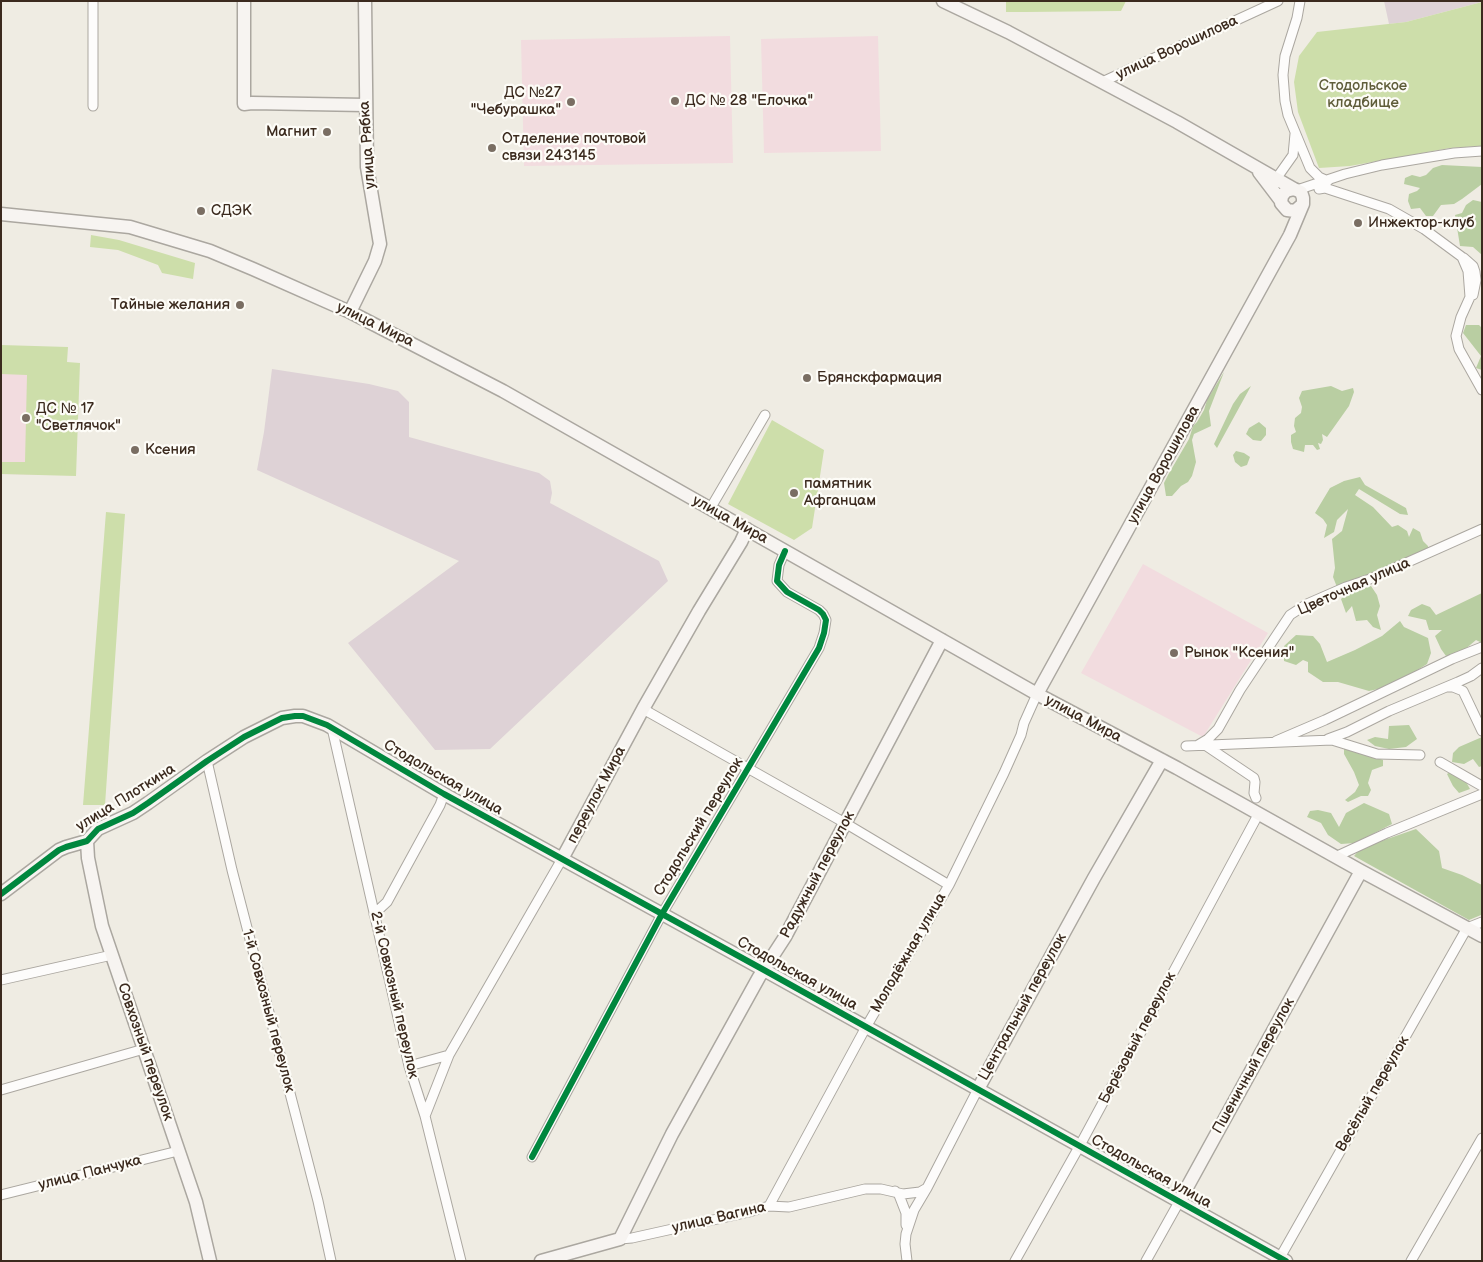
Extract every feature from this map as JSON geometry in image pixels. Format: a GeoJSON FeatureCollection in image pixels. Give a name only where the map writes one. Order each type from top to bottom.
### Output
{"type":"FeatureCollection","features":[{"type":"Feature","properties":{"kind":"street"},"geometry":{"type":"LineString","coordinates":[[93,1],[93,106]]}},
{"type":"Feature","properties":{"kind":"street"},"geometry":{"type":"LineString","coordinates":[[244,1],[244,104],[365,105]]}},
{"type":"Feature","properties":{"kind":"street","name":"улица Рябка"},"geometry":{"type":"LineString","coordinates":[[350,312],[380,244],[367,166],[365,1]]}},
{"type":"Feature","properties":{"kind":"street","name":"улица Ворошилова"},"geometry":{"type":"LineString","coordinates":[[943,1],[1008,32],[1102,82],[1296,189]]}},
{"type":"Feature","properties":{"kind":"street","name":"улица Ворошилова"},"geometry":{"type":"LineString","coordinates":[[1102,82],[1278,1]]}},
{"type":"Feature","properties":{"kind":"street"},"geometry":{"type":"LineString","coordinates":[[1300,1],[1297,18],[1285,56],[1283,75],[1285,101],[1288,115],[1310,168],[1319,177],[1328,181]]}},
{"type":"Feature","properties":{"kind":"street"},"geometry":{"type":"LineString","coordinates":[[1276,179],[1293,154],[1295,131]]}},
{"type":"Feature","properties":{"kind":"street"},"geometry":{"type":"LineString","coordinates":[[1328,181],[1295,211],[1290,211],[1283,205],[1282,196],[1286,190],[1328,181],[1345,174],[1382,165],[1454,153],[1482,151]]}},
{"type":"Feature","properties":{"kind":"street","name":"улица Ворошилова"},"geometry":{"type":"LineString","coordinates":[[1256,168],[1283,205],[1290,235]]}},
{"type":"Feature","properties":{"kind":"street"},"geometry":{"type":"LineString","coordinates":[[1319,189],[1325,188],[1390,209],[1424,229],[1482,269]]}},
{"type":"Feature","properties":{"kind":"street"},"geometry":{"type":"LineString","coordinates":[[1296,189],[1302,195],[1303,203]]}},
{"type":"Feature","properties":{"kind":"street","name":"улица Ворошилова"},"geometry":{"type":"LineString","coordinates":[[1037,694],[1290,235],[1303,203]]}},
{"type":"Feature","properties":{"kind":"street","name":"улица Мира"},"geometry":{"type":"LineString","coordinates":[[1,214],[130,227],[210,252],[350,312],[511,395],[1037,694],[1162,760],[1335,857],[1482,936]]}},
{"type":"Feature","properties":{"kind":"street"},"geometry":{"type":"LineString","coordinates":[[1462,256],[1473,266],[1475,288],[1461,317],[1456,336],[1459,350],[1480,387]]}},
{"type":"Feature","properties":{"kind":"street"},"geometry":{"type":"LineString","coordinates":[[710,509],[765,415]]}},
{"type":"Feature","properties":{"kind":"street","name":"Цветочная улица"},"geometry":{"type":"LineString","coordinates":[[1201,745],[1218,728],[1240,690],[1290,615],[1307,604],[1370,579],[1482,529]]}},
{"type":"Feature","properties":{"kind":"street","name":"переулок Мира"},"geometry":{"type":"LineString","coordinates":[[425,1116],[449,1055],[562,860],[643,709],[747,530]]}},
{"type":"Feature","properties":{"kind":"street","name":"Стодольский переулок"},"geometry":{"type":"LineString","coordinates":[[532,1157],[662,914],[819,648],[826,620],[823,614],[787,592],[777,581],[779,565],[785,551]]}},
{"type":"Feature","properties":{"kind":"street","name":"Радужный переулок"},"geometry":{"type":"LineString","coordinates":[[620,1239],[672,1134],[764,970],[785,937],[942,640]]}},
{"type":"Feature","properties":{"kind":"street"},"geometry":{"type":"LineString","coordinates":[[1268,744],[1317,724],[1452,659],[1482,647]]}},
{"type":"Feature","properties":{"kind":"street"},"geometry":{"type":"LineString","coordinates":[[1323,741],[1446,688],[1471,676],[1482,668]]}},
{"type":"Feature","properties":{"kind":"street"},"geometry":{"type":"LineString","coordinates":[[1446,688],[1453,687],[1463,691],[1482,732]]}},
{"type":"Feature","properties":{"kind":"street","name":"Молодёжная улица"},"geometry":{"type":"LineString","coordinates":[[769,1206],[866,1027],[949,885],[1004,773],[1037,694]]}},
{"type":"Feature","properties":{"kind":"street"},"geometry":{"type":"LineString","coordinates":[[643,709],[846,823],[949,885]]}},
{"type":"Feature","properties":{"kind":"street","name":"Стодольская улица"},"geometry":{"type":"LineString","coordinates":[[295,716],[309,718],[332,728],[444,794],[978,1089],[1281,1260]]}},
{"type":"Feature","properties":{"kind":"street","name":"улица Плоткина"},"geometry":{"type":"LineString","coordinates":[[1,894],[59,850],[66,846],[87,841],[98,829],[133,813],[206,761],[261,727],[282,718],[295,716]]}},
{"type":"Feature","properties":{"kind":"street","name":"2-й Совхозный переулок"},"geometry":{"type":"LineString","coordinates":[[332,728],[409,1066],[425,1116],[461,1261]]}},
{"type":"Feature","properties":{"kind":"street"},"geometry":{"type":"LineString","coordinates":[[1186,746],[1323,741],[1343,743],[1376,754],[1420,755]]}},
{"type":"Feature","properties":{"kind":"street"},"geometry":{"type":"LineString","coordinates":[[1201,745],[1254,778],[1256,798]]}},
{"type":"Feature","properties":{"kind":"street","name":"Центральный переулок"},"geometry":{"type":"LineString","coordinates":[[908,1261],[905,1244],[906,1234],[914,1210],[1094,878],[1162,760]]}},
{"type":"Feature","properties":{"kind":"street","name":"1-й Совхозный переулок"},"geometry":{"type":"LineString","coordinates":[[206,761],[232,870],[318,1201],[331,1261]]}},
{"type":"Feature","properties":{"kind":"street"},"geometry":{"type":"LineString","coordinates":[[1440,762],[1482,786]]}},
{"type":"Feature","properties":{"kind":"street"},"geometry":{"type":"LineString","coordinates":[[374,914],[387,902],[440,805],[444,794]]}},
{"type":"Feature","properties":{"kind":"street"},"geometry":{"type":"LineString","coordinates":[[1335,857],[1387,833],[1482,794]]}},
{"type":"Feature","properties":{"kind":"street","name":"Берёзовый переулок"},"geometry":{"type":"LineString","coordinates":[[1015,1261],[1259,813]]}},
{"type":"Feature","properties":{"kind":"street","name":"Совхозный переулок"},"geometry":{"type":"LineString","coordinates":[[87,841],[88,858],[97,904],[112,955],[201,1218],[210,1261]]}},
{"type":"Feature","properties":{"kind":"street","name":"Пшеничный переулок"},"geometry":{"type":"LineString","coordinates":[[1146,1261],[1361,871]]}},
{"type":"Feature","properties":{"kind":"street"},"geometry":{"type":"LineString","coordinates":[[1467,928],[1482,922]]}},
{"type":"Feature","properties":{"kind":"street","name":"Весёлый переулок"},"geometry":{"type":"LineString","coordinates":[[1281,1260],[1467,928]]}},
{"type":"Feature","properties":{"kind":"street"},"geometry":{"type":"LineString","coordinates":[[1,980],[112,955]]}},
{"type":"Feature","properties":{"kind":"street"},"geometry":{"type":"LineString","coordinates":[[1,1090],[144,1049]]}},
{"type":"Feature","properties":{"kind":"street"},"geometry":{"type":"LineString","coordinates":[[409,1066],[449,1055]]}},
{"type":"Feature","properties":{"kind":"street"},"geometry":{"type":"LineString","coordinates":[[1411,1261],[1482,1138]]}},
{"type":"Feature","properties":{"kind":"street","name":"улица Панчука"},"geometry":{"type":"LineString","coordinates":[[1,1195],[178,1150]]}},
{"type":"Feature","properties":{"kind":"street","name":"улица Вагина"},"geometry":{"type":"LineString","coordinates":[[541,1261],[620,1239],[632,1238],[769,1206],[789,1207],[865,1189],[881,1188],[903,1194],[920,1192],[927,1188]]}},
{"type":"Feature","properties":{"kind":"street"},"geometry":{"type":"LineString","coordinates":[[894,1191],[899,1195],[906,1213],[906,1234]]}},
{"type":"Feature","properties":{"kind":"shaded area"},"geometry":{"type":"Polygon","coordinates":[[[1384,1],[1482,2],[1406,22],[1389,24],[1384,1]]]}},
{"type":"Feature","properties":{"kind":"shaded area"},"geometry":{"type":"Polygon","coordinates":[[[730,36],[733,163],[524,166],[521,40],[730,36]]]}},
{"type":"Feature","properties":{"kind":"shaded area"},"geometry":{"type":"Polygon","coordinates":[[[878,36],[881,151],[764,153],[761,39],[878,36]]]}},
{"type":"Feature","properties":{"kind":"shaded area","name":"ДС № 17 \"Светлячок\""},"geometry":{"type":"Polygon","coordinates":[[[1,361],[50,363],[52,475],[1,474],[1,361]]]}},
{"type":"Feature","properties":{"kind":"shaded area"},"geometry":{"type":"Polygon","coordinates":[[[272,369],[369,384],[398,391],[409,402],[409,437],[539,473],[550,481],[552,493],[550,503],[659,561],[668,581],[490,749],[435,750],[348,643],[459,561],[257,470],[272,369]]]}},
{"type":"Feature","properties":{"kind":"shaded area","name":"Рынок \"Ксения\""},"geometry":{"type":"Polygon","coordinates":[[[1143,564],[1268,633],[1203,737],[1081,673],[1143,564]]]}},
{"type":"Feature","properties":{"kind":"green space"},"geometry":{"type":"Polygon","coordinates":[[[1006,1],[1126,1],[1121,11],[1006,12],[1006,1]]]}},
{"type":"Feature","properties":{"kind":"green space","name":"Стодольское кладбище"},"geometry":{"type":"Polygon","coordinates":[[[1482,2],[1482,146],[1450,148],[1350,166],[1319,168],[1298,112],[1294,82],[1299,56],[1317,32],[1406,22],[1482,2]]]}},
{"type":"Feature","properties":{"kind":"green space"},"geometry":{"type":"Polygon","coordinates":[[[1442,165],[1482,167],[1482,184],[1454,204],[1441,205],[1433,216],[1426,216],[1420,208],[1411,209],[1408,201],[1409,194],[1420,188],[1404,184],[1405,178],[1412,175],[1420,177],[1426,175],[1433,168],[1442,165]]]}},
{"type":"Feature","properties":{"kind":"green space"},"geometry":{"type":"Polygon","coordinates":[[[1473,200],[1482,202],[1482,255],[1473,247],[1460,246],[1455,215],[1462,213],[1466,205],[1473,200]]]}},
{"type":"Feature","properties":{"kind":"green space"},"geometry":{"type":"Polygon","coordinates":[[[91,235],[119,240],[195,263],[193,279],[162,273],[158,265],[118,250],[90,247],[91,235]]]}},
{"type":"Feature","properties":{"kind":"green space"},"geometry":{"type":"Polygon","coordinates":[[[1466,325],[1479,325],[1482,328],[1482,370],[1476,368],[1481,356],[1463,333],[1466,325]]]}},
{"type":"Feature","properties":{"kind":"green space"},"geometry":{"type":"Polygon","coordinates":[[[1,345],[68,347],[67,362],[80,363],[76,476],[1,474],[1,462],[25,462],[27,375],[1,374],[1,345]]]}},
{"type":"Feature","properties":{"kind":"green space"},"geometry":{"type":"Polygon","coordinates":[[[1224,372],[1209,411],[1211,426],[1194,434],[1192,440],[1196,462],[1192,476],[1172,496],[1166,496],[1164,483],[1189,439],[1193,426],[1204,410],[1207,400],[1224,372]]]}},
{"type":"Feature","properties":{"kind":"green space"},"geometry":{"type":"Polygon","coordinates":[[[1251,386],[1217,448],[1214,444],[1233,404],[1240,394],[1251,386]]]}},
{"type":"Feature","properties":{"kind":"green space"},"geometry":{"type":"Polygon","coordinates":[[[1331,386],[1342,391],[1353,388],[1354,392],[1349,406],[1327,437],[1322,434],[1323,440],[1321,444],[1318,443],[1320,449],[1317,450],[1313,445],[1305,445],[1304,452],[1293,449],[1291,435],[1296,432],[1294,426],[1295,418],[1301,413],[1302,407],[1299,398],[1302,391],[1331,386]]]}},
{"type":"Feature","properties":{"kind":"green space"},"geometry":{"type":"Polygon","coordinates":[[[772,420],[824,450],[812,528],[794,540],[728,504],[772,420]]]}},
{"type":"Feature","properties":{"kind":"green space"},"geometry":{"type":"Polygon","coordinates":[[[1259,422],[1266,428],[1266,435],[1261,441],[1253,440],[1246,434],[1249,428],[1259,422]]]}},
{"type":"Feature","properties":{"kind":"green space"},"geometry":{"type":"Polygon","coordinates":[[[1236,451],[1250,457],[1247,465],[1241,467],[1235,462],[1233,455],[1236,451]]]}},
{"type":"Feature","properties":{"kind":"green space"},"geometry":{"type":"Polygon","coordinates":[[[1360,477],[1365,485],[1406,508],[1408,515],[1400,514],[1359,489],[1355,495],[1373,507],[1392,527],[1398,525],[1407,531],[1409,537],[1413,528],[1420,532],[1423,541],[1428,546],[1428,551],[1391,568],[1337,587],[1333,577],[1335,568],[1332,539],[1342,531],[1348,509],[1337,520],[1334,532],[1324,538],[1327,525],[1315,513],[1330,488],[1344,481],[1360,477]]]}},
{"type":"Feature","properties":{"kind":"green space"},"geometry":{"type":"Polygon","coordinates":[[[106,512],[125,514],[105,805],[83,805],[106,512]]]}},
{"type":"Feature","properties":{"kind":"green space"},"geometry":{"type":"Polygon","coordinates":[[[1371,586],[1377,595],[1380,606],[1377,615],[1381,630],[1373,627],[1367,620],[1356,621],[1352,606],[1346,613],[1341,599],[1346,594],[1371,586]]]}},
{"type":"Feature","properties":{"kind":"green space"},"geometry":{"type":"Polygon","coordinates":[[[1482,593],[1482,643],[1476,640],[1463,651],[1446,656],[1435,636],[1442,630],[1429,630],[1426,620],[1408,616],[1411,610],[1422,604],[1430,607],[1436,615],[1482,593]]]}},
{"type":"Feature","properties":{"kind":"green space"},"geometry":{"type":"Polygon","coordinates":[[[1400,621],[1404,627],[1428,638],[1431,653],[1427,664],[1392,686],[1369,691],[1338,682],[1323,682],[1308,672],[1308,662],[1303,660],[1296,665],[1284,661],[1284,646],[1296,635],[1313,636],[1320,644],[1327,662],[1382,636],[1400,621]]]}},
{"type":"Feature","properties":{"kind":"green space"},"geometry":{"type":"Polygon","coordinates":[[[1409,725],[1417,739],[1406,747],[1389,749],[1375,746],[1367,740],[1375,737],[1388,739],[1389,726],[1409,725]]]}},
{"type":"Feature","properties":{"kind":"green space"},"geometry":{"type":"Polygon","coordinates":[[[1482,737],[1482,766],[1479,767],[1473,759],[1464,764],[1452,762],[1453,753],[1459,747],[1482,737]]]}},
{"type":"Feature","properties":{"kind":"green space"},"geometry":{"type":"Polygon","coordinates":[[[1344,746],[1383,760],[1383,766],[1372,770],[1368,783],[1371,790],[1368,796],[1361,796],[1348,802],[1345,800],[1355,792],[1359,785],[1344,754],[1344,746]]]}},
{"type":"Feature","properties":{"kind":"green space"},"geometry":{"type":"Polygon","coordinates":[[[1450,772],[1465,780],[1470,789],[1459,793],[1447,774],[1450,772]]]}},
{"type":"Feature","properties":{"kind":"green space"},"geometry":{"type":"Polygon","coordinates":[[[1364,803],[1389,814],[1392,824],[1355,843],[1341,844],[1328,835],[1321,823],[1307,817],[1310,811],[1318,810],[1331,813],[1339,827],[1346,813],[1364,803]]]}},
{"type":"Feature","properties":{"kind":"green space"},"geometry":{"type":"Polygon","coordinates":[[[1416,829],[1439,851],[1442,868],[1482,885],[1481,915],[1469,920],[1354,856],[1361,848],[1416,829]]]}},
{"type":"Feature","properties":{"kind":"cycle path"},"geometry":{"type":"LineString","coordinates":[[532,1157],[662,914],[819,648],[826,620],[823,614],[787,592],[777,581],[779,565],[785,551]]}},
{"type":"Feature","properties":{"kind":"cycle path"},"geometry":{"type":"LineString","coordinates":[[1,894],[59,850],[87,841],[98,829],[133,813],[244,737],[282,718],[303,716],[327,725],[444,794],[1286,1261]]}},
{"type":"Feature","properties":{"kind":"place","name":"ДС № 28 \"Елочка\""},"geometry":{"type":"Point","coordinates":[675,101]}},
{"type":"Feature","properties":{"kind":"place","name":"ДС №27 \"Чебурашка\""},"geometry":{"type":"Point","coordinates":[571,102]}},
{"type":"Feature","properties":{"kind":"place","name":"Магнит"},"geometry":{"type":"Point","coordinates":[327,132]}},
{"type":"Feature","properties":{"kind":"place","name":"Отделение почтовой связи 243145"},"geometry":{"type":"Point","coordinates":[492,148]}},
{"type":"Feature","properties":{"kind":"place","name":"СДЭК"},"geometry":{"type":"Point","coordinates":[201,211]}},
{"type":"Feature","properties":{"kind":"place","name":"Инжектор-клуб"},"geometry":{"type":"Point","coordinates":[1358,223]}},
{"type":"Feature","properties":{"kind":"place","name":"Тайные желания"},"geometry":{"type":"Point","coordinates":[240,305]}},
{"type":"Feature","properties":{"kind":"place","name":"Брянскфармация"},"geometry":{"type":"Point","coordinates":[807,378]}},
{"type":"Feature","properties":{"kind":"place","name":"ДС № 17 \"Светлячок\""},"geometry":{"type":"Point","coordinates":[26,418]}},
{"type":"Feature","properties":{"kind":"place","name":"Ксения"},"geometry":{"type":"Point","coordinates":[135,450]}},
{"type":"Feature","properties":{"kind":"place","name":"памятник Афганцам"},"geometry":{"type":"Point","coordinates":[794,493]}},
{"type":"Feature","properties":{"kind":"place","name":"Рынок \"Ксения\""},"geometry":{"type":"Point","coordinates":[1174,653]}}]}
